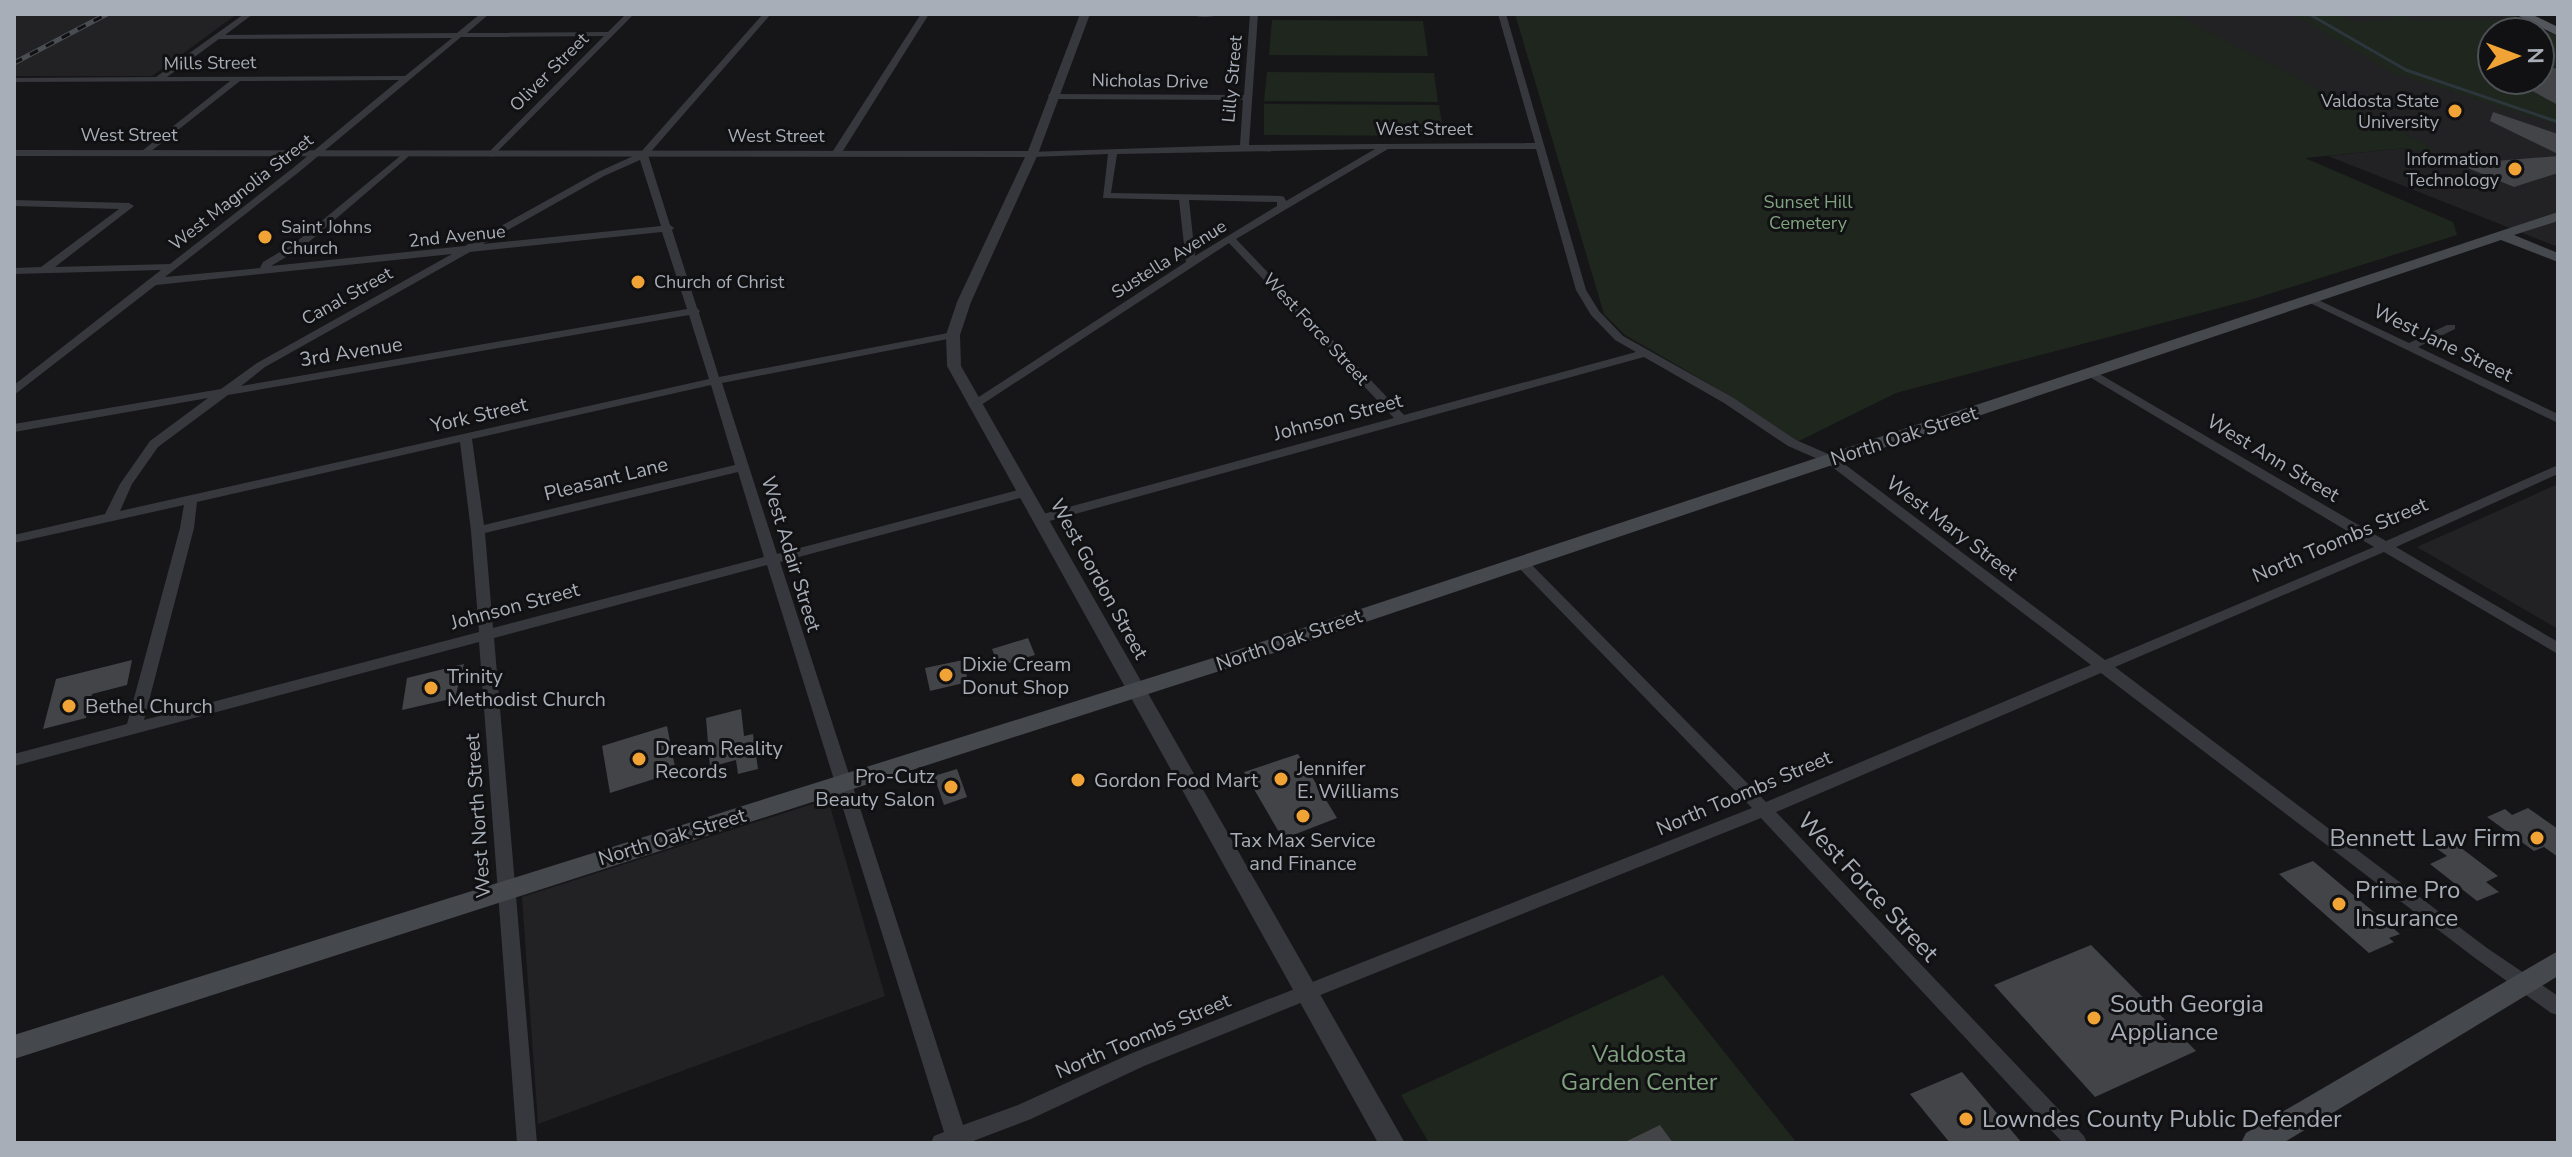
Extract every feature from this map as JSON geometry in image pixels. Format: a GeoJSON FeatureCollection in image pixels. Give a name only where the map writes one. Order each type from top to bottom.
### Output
{"type":"FeatureCollection","features":[{"type":"Feature","properties":{"kind":"main road"},"geometry":{"type":"LineString","coordinates":[[2521,14],[2558,32]]}},
{"type":"Feature","properties":{"kind":"main road","name":"North Oak Street"},"geometry":{"type":"LineString","coordinates":[[14,1047],[1135,690],[2092,374],[2558,216]]}},
{"type":"Feature","properties":{"kind":"main road"},"geometry":{"type":"LineString","coordinates":[[2501,235],[2558,258]]}},
{"type":"Feature","properties":{"kind":"main road"},"geometry":{"type":"LineString","coordinates":[[2256,1143],[2558,962]]}},
{"type":"Feature","properties":{"kind":"street"},"geometry":{"type":"LineString","coordinates":[[157,80],[249,14]]}},
{"type":"Feature","properties":{"kind":"street","name":"West Magnolia Street"},"geometry":{"type":"LineString","coordinates":[[14,391],[315,154],[485,14]]}},
{"type":"Feature","properties":{"kind":"street","name":"Oliver Street"},"geometry":{"type":"LineString","coordinates":[[492,154],[630,14]]}},
{"type":"Feature","properties":{"kind":"street"},"geometry":{"type":"LineString","coordinates":[[643,155],[767,14]]}},
{"type":"Feature","properties":{"kind":"street"},"geometry":{"type":"LineString","coordinates":[[836,154],[925,14]]}},
{"type":"Feature","properties":{"kind":"street"},"geometry":{"type":"LineString","coordinates":[[953,335],[1032,154],[1085,14]]}},
{"type":"Feature","properties":{"kind":"street"},"geometry":{"type":"LineString","coordinates":[[1194,14],[1216,14]]}},
{"type":"Feature","properties":{"kind":"street","name":"Lilly Street"},"geometry":{"type":"LineString","coordinates":[[1244,148],[1254,14]]}},
{"type":"Feature","properties":{"kind":"street","name":"West Mary Street"},"geometry":{"type":"LineString","coordinates":[[1502,14],[1581,290],[1595,313],[1619,338],[1728,400],[1792,443],[1831,460],[2481,953],[2558,1007]]}},
{"type":"Feature","properties":{"kind":"street"},"geometry":{"type":"LineString","coordinates":[[219,37],[610,34]]}},
{"type":"Feature","properties":{"kind":"street","name":"Mills Street"},"geometry":{"type":"LineString","coordinates":[[14,80],[406,78]]}},
{"type":"Feature","properties":{"kind":"street"},"geometry":{"type":"LineString","coordinates":[[145,153],[238,79]]}},
{"type":"Feature","properties":{"kind":"street","name":"Nicholas Drive"},"geometry":{"type":"LineString","coordinates":[[1052,96],[1247,98]]}},
{"type":"Feature","properties":{"kind":"street","name":"West Street"},"geometry":{"type":"LineString","coordinates":[[14,153],[1032,154],[1244,148],[1539,146]]}},
{"type":"Feature","properties":{"kind":"street","name":"Sustella Avenue"},"geometry":{"type":"LineString","coordinates":[[974,404],[1230,238],[1386,147]]}},
{"type":"Feature","properties":{"kind":"street"},"geometry":{"type":"LineString","coordinates":[[1113,151],[1106,196],[1184,200],[1281,199],[1282,208]]}},
{"type":"Feature","properties":{"kind":"street"},"geometry":{"type":"LineString","coordinates":[[263,271],[267,264],[316,231],[405,155]]}},
{"type":"Feature","properties":{"kind":"street","name":"West Adair Street"},"geometry":{"type":"LineString","coordinates":[[643,155],[669,228],[952,1141]]}},
{"type":"Feature","properties":{"kind":"street","name":"Canal Street"},"geometry":{"type":"LineString","coordinates":[[110,518],[126,484],[154,444],[261,365],[601,174],[643,155]]}},
{"type":"Feature","properties":{"kind":"street"},"geometry":{"type":"LineString","coordinates":[[1184,200],[1191,265]]}},
{"type":"Feature","properties":{"kind":"street"},"geometry":{"type":"LineString","coordinates":[[14,203],[129,206],[43,270]]}},
{"type":"Feature","properties":{"kind":"street","name":"2nd Avenue"},"geometry":{"type":"LineString","coordinates":[[152,282],[669,228]]}},
{"type":"Feature","properties":{"kind":"street","name":"West Force Street"},"geometry":{"type":"LineString","coordinates":[[1230,238],[1402,420]]}},
{"type":"Feature","properties":{"kind":"street"},"geometry":{"type":"LineString","coordinates":[[14,271],[172,267]]}},
{"type":"Feature","properties":{"kind":"street","name":"West Jane Street"},"geometry":{"type":"LineString","coordinates":[[2312,300],[2558,419]]}},
{"type":"Feature","properties":{"kind":"street","name":"3rd Avenue"},"geometry":{"type":"LineString","coordinates":[[14,428],[695,311]]}},
{"type":"Feature","properties":{"kind":"street"},"geometry":{"type":"LineString","coordinates":[[2409,347],[2451,327]]}},
{"type":"Feature","properties":{"kind":"street","name":"York Street"},"geometry":{"type":"LineString","coordinates":[[14,539],[715,381],[953,335]]}},
{"type":"Feature","properties":{"kind":"street","name":"West Gordon Street"},"geometry":{"type":"LineString","coordinates":[[953,335],[954,366],[974,404],[1392,1143]]}},
{"type":"Feature","properties":{"kind":"street","name":"Johnson Street"},"geometry":{"type":"LineString","coordinates":[[1041,519],[1645,353]]}},
{"type":"Feature","properties":{"kind":"street","name":"West Ann Street"},"geometry":{"type":"LineString","coordinates":[[2092,374],[2558,649]]}},
{"type":"Feature","properties":{"kind":"street","name":"West North Street"},"geometry":{"type":"LineString","coordinates":[[466,438],[478,531],[527,1143]]}},
{"type":"Feature","properties":{"kind":"street","name":"Pleasant Lane"},"geometry":{"type":"LineString","coordinates":[[478,531],[743,467]]}},
{"type":"Feature","properties":{"kind":"street","name":"North Toombs Street"},"geometry":{"type":"LineString","coordinates":[[952,1141],[1307,992],[1764,810],[2385,547],[2558,469]]}},
{"type":"Feature","properties":{"kind":"street","name":"Johnson Street"},"geometry":{"type":"LineString","coordinates":[[14,760],[1026,492]]}},
{"type":"Feature","properties":{"kind":"street"},"geometry":{"type":"LineString","coordinates":[[134,729],[187,528],[191,499]]}},
{"type":"Feature","properties":{"kind":"street","name":"West Force Street"},"geometry":{"type":"LineString","coordinates":[[1521,562],[1764,810],[2077,1143]]}},
{"type":"Feature","properties":{"kind":"shaded area"},"geometry":{"type":"Polygon","coordinates":[[[14,14],[237,14],[152,76],[14,76],[14,14]]]}},
{"type":"Feature","properties":{"kind":"shaded area","name":"Valdosta State University"},"geometry":{"type":"Polygon","coordinates":[[[2166,14],[2511,14],[2515,16],[2476,16],[2476,96],[2556,96],[2558,37],[2558,247],[2328,156],[2406,148],[2166,14]]]}},
{"type":"Feature","properties":{"kind":"shaded area"},"geometry":{"type":"Polygon","coordinates":[[[2558,484],[2558,629],[2417,547],[2558,484]]]}},
{"type":"Feature","properties":{"kind":"shaded area"},"geometry":{"type":"Polygon","coordinates":[[[828,799],[885,996],[538,1124],[522,897],[828,799]]]}},
{"type":"Feature","properties":{"kind":"green space","name":"Sunset Hill Cemetery"},"geometry":{"type":"Polygon","coordinates":[[[1515,14],[2175,14],[2434,149],[2432,155],[2406,148],[2305,158],[2453,222],[2457,235],[2250,300],[1896,393],[1797,442],[1725,393],[1625,335],[1604,314],[1515,14]]]}},
{"type":"Feature","properties":{"kind":"green space"},"geometry":{"type":"Polygon","coordinates":[[[2292,14],[2337,14],[2354,22],[2397,20],[2387,14],[2399,14],[2414,21],[2476,20],[2476,96],[2541,96],[2558,105],[2558,125],[2393,73],[2292,14]]]}},
{"type":"Feature","properties":{"kind":"green space"},"geometry":{"type":"Polygon","coordinates":[[[1272,20],[1423,21],[1428,56],[1269,55],[1272,20]]]}},
{"type":"Feature","properties":{"kind":"green space"},"geometry":{"type":"Polygon","coordinates":[[[2556,36],[2558,37],[2556,69],[2556,36]]]}},
{"type":"Feature","properties":{"kind":"green space"},"geometry":{"type":"Polygon","coordinates":[[[1267,72],[1434,73],[1438,102],[1264,101],[1267,72]]]}},
{"type":"Feature","properties":{"kind":"green space"},"geometry":{"type":"Polygon","coordinates":[[[1264,104],[1439,105],[1444,136],[1264,135],[1264,104]]]}},
{"type":"Feature","properties":{"kind":"green space","name":"Valdosta Garden Center"},"geometry":{"type":"Polygon","coordinates":[[[1663,975],[1797,1143],[1429,1143],[1401,1095],[1663,975]]]}},
{"type":"Feature","properties":{"kind":"building"},"geometry":{"type":"Polygon","coordinates":[[[2556,69],[2558,69],[2558,105],[2541,96],[2556,96],[2556,69]]]}},
{"type":"Feature","properties":{"kind":"building","name":"Information Technology"},"geometry":{"type":"Polygon","coordinates":[[[2493,112],[2558,134],[2558,154],[2490,121],[2493,112]]]}},
{"type":"Feature","properties":{"kind":"building","name":"Information Technology"},"geometry":{"type":"Polygon","coordinates":[[[2558,156],[2558,173],[2514,187],[2458,164],[2558,156]]]}},
{"type":"Feature","properties":{"kind":"building"},"geometry":{"type":"Polygon","coordinates":[[[1028,638],[1035,655],[999,666],[992,649],[1028,638]]]}},
{"type":"Feature","properties":{"kind":"building","name":"Bethel Church"},"geometry":{"type":"Polygon","coordinates":[[[132,660],[127,685],[92,694],[86,718],[43,729],[56,679],[132,660]]]}},
{"type":"Feature","properties":{"kind":"building","name":"Dixie Cream Donut Shop"},"geometry":{"type":"Polygon","coordinates":[[[963,660],[968,682],[930,691],[925,668],[963,660]]]}},
{"type":"Feature","properties":{"kind":"building","name":"Trinity Methodist Church"},"geometry":{"type":"Polygon","coordinates":[[[464,664],[455,698],[402,710],[407,678],[464,664]]]}},
{"type":"Feature","properties":{"kind":"building"},"geometry":{"type":"Polygon","coordinates":[[[741,709],[744,736],[753,734],[758,769],[738,774],[736,760],[710,767],[706,718],[741,709]]]}},
{"type":"Feature","properties":{"kind":"building","name":"Dream Reality Records"},"geometry":{"type":"Polygon","coordinates":[[[667,726],[676,772],[610,793],[602,746],[667,726]]]}},
{"type":"Feature","properties":{"kind":"building"},"geometry":{"type":"Polygon","coordinates":[[[1298,754],[1337,818],[1283,839],[1244,772],[1298,754]]]}},
{"type":"Feature","properties":{"kind":"building","name":"Pro-Cutz Beauty Salon"},"geometry":{"type":"Polygon","coordinates":[[[957,769],[967,797],[944,805],[934,776],[957,769]]]}},
{"type":"Feature","properties":{"kind":"building","name":"Bennett Law Firm"},"geometry":{"type":"Polygon","coordinates":[[[2528,808],[2558,829],[2558,857],[2544,847],[2534,851],[2487,817],[2505,809],[2512,815],[2528,808]]]}},
{"type":"Feature","properties":{"kind":"building"},"geometry":{"type":"Polygon","coordinates":[[[2452,841],[2498,876],[2486,882],[2499,892],[2477,901],[2430,864],[2447,856],[2436,848],[2452,841]]]}},
{"type":"Feature","properties":{"kind":"building","name":"Prime Pro Insurance"},"geometry":{"type":"Polygon","coordinates":[[[2313,861],[2400,934],[2389,938],[2394,942],[2369,953],[2279,874],[2313,861]]]}},
{"type":"Feature","properties":{"kind":"building","name":"South Georgia Appliance"},"geometry":{"type":"Polygon","coordinates":[[[2091,945],[2196,1051],[2095,1097],[1994,985],[2091,945]]]}},
{"type":"Feature","properties":{"kind":"building","name":"Lowndes County Public Defender"},"geometry":{"type":"Polygon","coordinates":[[[1962,1072],[2022,1143],[1950,1143],[1910,1094],[1962,1072]]]}},
{"type":"Feature","properties":{"kind":"building"},"geometry":{"type":"Polygon","coordinates":[[[1660,1125],[1673,1143],[1623,1143],[1660,1125]]]}},
{"type":"Feature","properties":{"kind":"waterway"},"geometry":{"type":"LineString","coordinates":[[2309,14],[2406,70],[2558,122]]}},
{"type":"Feature","properties":{"kind":"railway"},"geometry":{"type":"LineString","coordinates":[[14,63],[107,14]]}},
{"type":"Feature","properties":{"kind":"place","name":"Valdosta State University"},"geometry":{"type":"Point","coordinates":[2455,111]}},
{"type":"Feature","properties":{"kind":"place","name":"Information Technology"},"geometry":{"type":"Point","coordinates":[2515,169]}},
{"type":"Feature","properties":{"kind":"place","name":"Saint Johns Church"},"geometry":{"type":"Point","coordinates":[265,237]}},
{"type":"Feature","properties":{"kind":"place","name":"Church of Christ"},"geometry":{"type":"Point","coordinates":[638,282]}},
{"type":"Feature","properties":{"kind":"place","name":"Dixie Cream Donut Shop"},"geometry":{"type":"Point","coordinates":[946,675]}},
{"type":"Feature","properties":{"kind":"place","name":"Trinity Methodist Church"},"geometry":{"type":"Point","coordinates":[431,688]}},
{"type":"Feature","properties":{"kind":"place","name":"Bethel Church"},"geometry":{"type":"Point","coordinates":[69,706]}},
{"type":"Feature","properties":{"kind":"place","name":"Dream Reality Records"},"geometry":{"type":"Point","coordinates":[639,759]}},
{"type":"Feature","properties":{"kind":"place","name":"Jennifer E. Williams"},"geometry":{"type":"Point","coordinates":[1281,779]}},
{"type":"Feature","properties":{"kind":"place","name":"Gordon Food Mart"},"geometry":{"type":"Point","coordinates":[1078,780]}},
{"type":"Feature","properties":{"kind":"place","name":"Pro-Cutz Beauty Salon"},"geometry":{"type":"Point","coordinates":[951,787]}},
{"type":"Feature","properties":{"kind":"place","name":"Tax Max Service and Finance"},"geometry":{"type":"Point","coordinates":[1303,816]}},
{"type":"Feature","properties":{"kind":"place","name":"Bennett Law Firm"},"geometry":{"type":"Point","coordinates":[2537,838]}},
{"type":"Feature","properties":{"kind":"place","name":"Prime Pro Insurance"},"geometry":{"type":"Point","coordinates":[2339,904]}},
{"type":"Feature","properties":{"kind":"place","name":"South Georgia Appliance"},"geometry":{"type":"Point","coordinates":[2094,1018]}},
{"type":"Feature","properties":{"kind":"place","name":"Lowndes County Public Defender"},"geometry":{"type":"Point","coordinates":[1966,1119]}}]}
